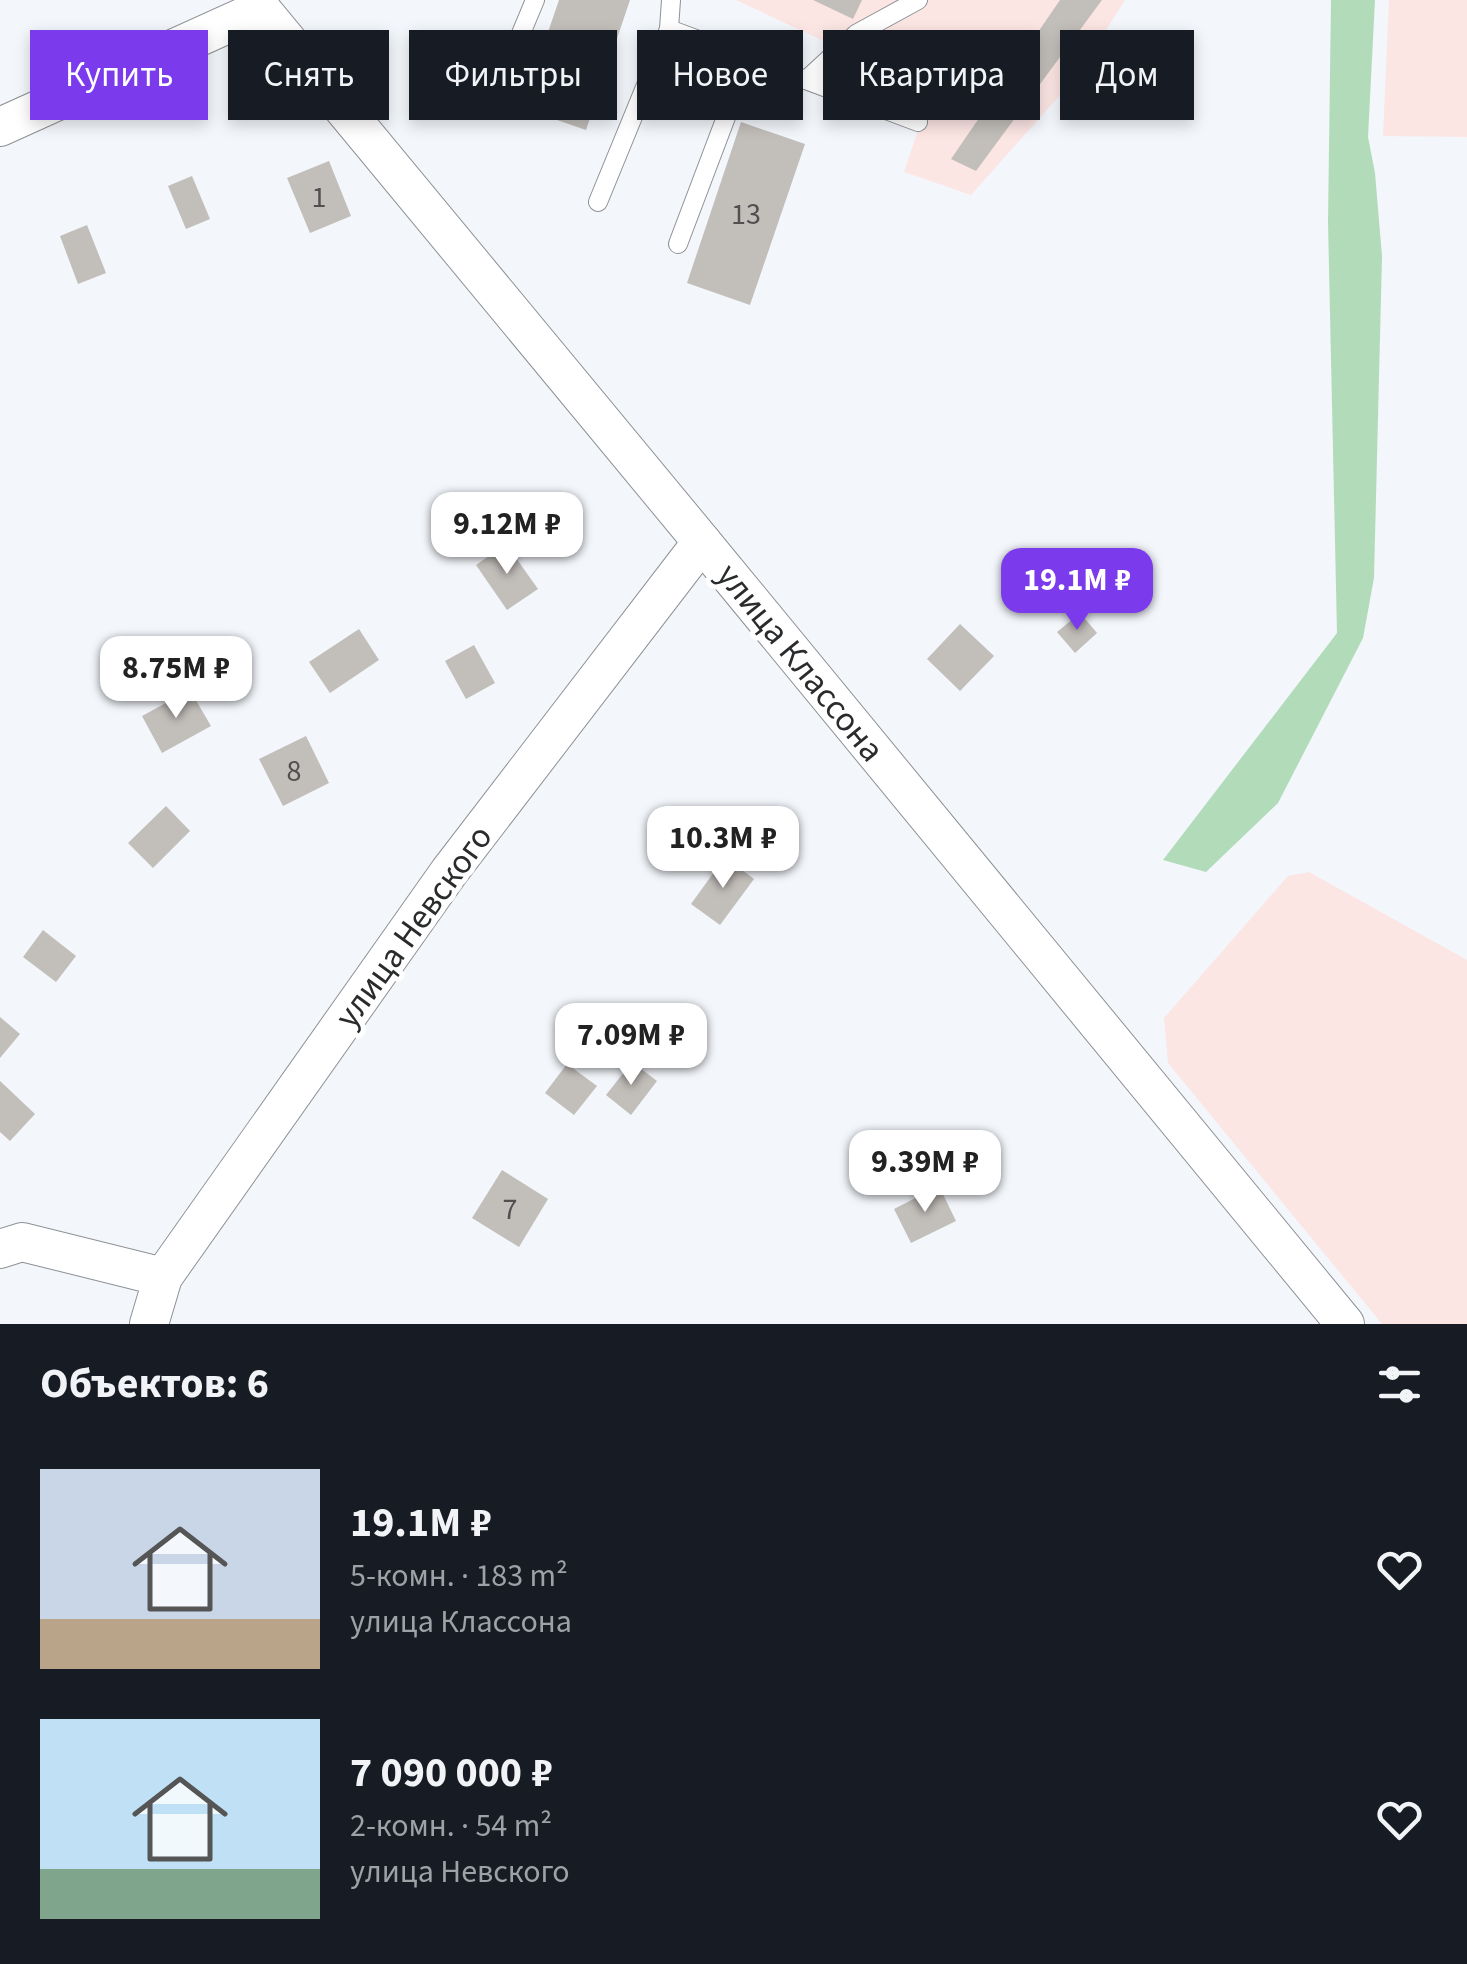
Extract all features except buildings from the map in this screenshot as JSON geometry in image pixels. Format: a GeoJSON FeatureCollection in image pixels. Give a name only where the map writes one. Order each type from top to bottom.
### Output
{"type":"FeatureCollection","features":[{"type":"Feature","properties":{"kind":"street"},"geometry":{"type":"LineString","coordinates":[[0,127],[262,5]]}},
{"type":"Feature","properties":{"kind":"street","name":"улица Классона"},"geometry":{"type":"LineString","coordinates":[[262,5],[1345,1324]]}},
{"type":"Feature","properties":{"kind":"street","name":"улица Невского"},"geometry":{"type":"LineString","coordinates":[[149,1324],[163,1276],[449,872],[702,542]]}},
{"type":"Feature","properties":{"kind":"street"},"geometry":{"type":"LineString","coordinates":[[0,1249],[22,1242],[163,1276]]}},
{"type":"Feature","properties":{"kind":"lane"},"geometry":{"type":"LineString","coordinates":[[522,30],[535,0]]}},
{"type":"Feature","properties":{"kind":"lane"},"geometry":{"type":"LineString","coordinates":[[598,202],[670,28],[672,0]]}},
{"type":"Feature","properties":{"kind":"lane"},"geometry":{"type":"LineString","coordinates":[[806,80],[856,34],[918,0]]}},
{"type":"Feature","properties":{"kind":"lane"},"geometry":{"type":"LineString","coordinates":[[670,28],[675,30]]}},
{"type":"Feature","properties":{"kind":"lane"},"geometry":{"type":"LineString","coordinates":[[803,79],[918,122]]}},
{"type":"Feature","properties":{"kind":"lane"},"geometry":{"type":"LineString","coordinates":[[678,244],[725,120]]}},
{"type":"Feature","properties":{"kind":"shaded area"},"geometry":{"type":"Polygon","coordinates":[[[736,0],[1125,0],[1106,30],[1060,30],[1060,95],[1040,118],[1040,30],[823,30],[823,41],[736,0]]]}},
{"type":"Feature","properties":{"kind":"shaded area"},"geometry":{"type":"Polygon","coordinates":[[[1389,0],[1467,0],[1467,137],[1383,136],[1389,0]]]}},
{"type":"Feature","properties":{"kind":"shaded area"},"geometry":{"type":"Polygon","coordinates":[[[921,120],[1038,120],[971,195],[904,172],[921,120]]]}},
{"type":"Feature","properties":{"kind":"shaded area"},"geometry":{"type":"Polygon","coordinates":[[[1309,872],[1467,960],[1467,1324],[1382,1324],[1168,1063],[1164,1018],[1288,876],[1309,872]]]}},
{"type":"Feature","properties":{"kind":"green space"},"geometry":{"type":"Polygon","coordinates":[[[1331,0],[1375,0],[1368,137],[1382,256],[1374,578],[1363,638],[1278,803],[1206,872],[1163,860],[1337,633],[1328,222],[1331,0]]]}}]}
